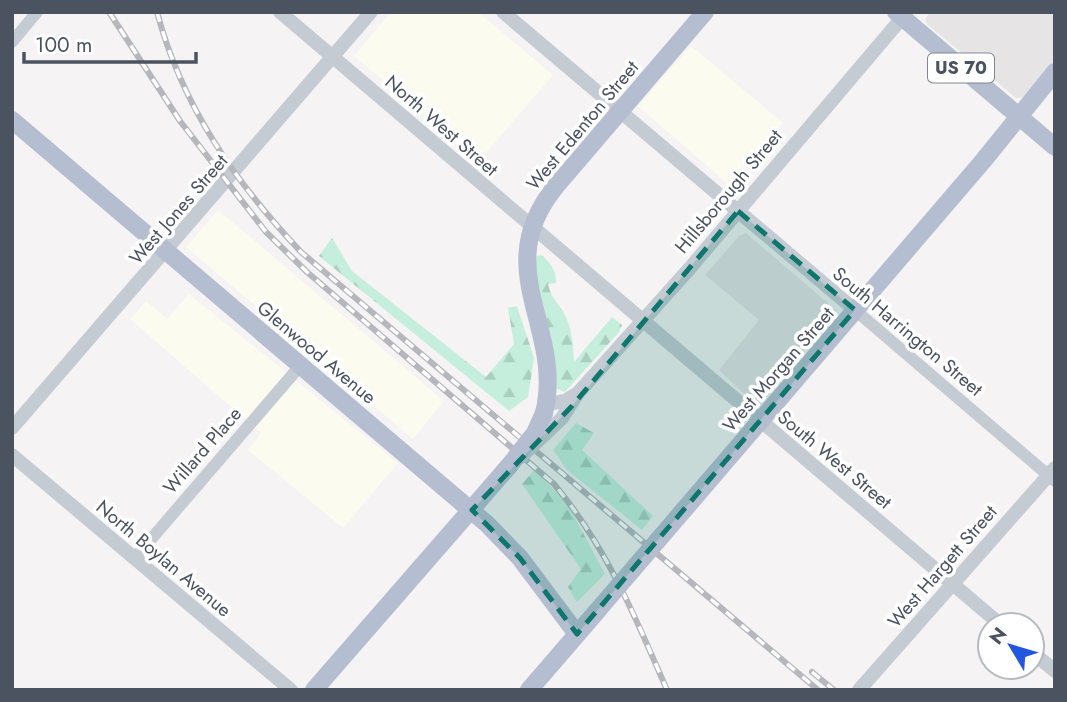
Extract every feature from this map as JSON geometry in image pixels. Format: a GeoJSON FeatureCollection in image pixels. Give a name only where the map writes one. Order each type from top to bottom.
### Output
{"type":"FeatureCollection","features":[{"type":"Feature","properties":{"kind":"main road","name":"West Edenton Street"},"geometry":{"type":"LineString","coordinates":[[547,404],[548,360],[527,278],[532,228],[538,210],[705,12]]}},
{"type":"Feature","properties":{"kind":"main road","name":"US 70"},"geometry":{"type":"LineString","coordinates":[[902,14],[1055,147]]}},
{"type":"Feature","properties":{"kind":"main road","name":"West Morgan Street"},"geometry":{"type":"LineString","coordinates":[[529,690],[1020,117],[1055,72]]}},
{"type":"Feature","properties":{"kind":"main road","name":"Glenwood Avenue"},"geometry":{"type":"LineString","coordinates":[[12,120],[472,510],[520,558],[577,634]]}},
{"type":"Feature","properties":{"kind":"main road","name":"Hillsborough Street"},"geometry":{"type":"LineString","coordinates":[[314,690],[509,466],[535,433],[547,404]]}},
{"type":"Feature","properties":{"kind":"street"},"geometry":{"type":"LineString","coordinates":[[12,42],[37,12]]}},
{"type":"Feature","properties":{"kind":"street","name":"North West Street"},"geometry":{"type":"LineString","coordinates":[[280,12],[643,322]]}},
{"type":"Feature","properties":{"kind":"street","name":"West Jones Street"},"geometry":{"type":"LineString","coordinates":[[12,428],[167,252],[370,12]]}},
{"type":"Feature","properties":{"kind":"street","name":"South Harrington Street"},"geometry":{"type":"LineString","coordinates":[[503,12],[1052,475]]}},
{"type":"Feature","properties":{"kind":"street","name":"Hillsborough Street"},"geometry":{"type":"LineString","coordinates":[[509,466],[538,444],[562,418],[578,393],[738,211],[902,14]]}},
{"type":"Feature","properties":{"kind":"street","name":"South West Street"},"geometry":{"type":"LineString","coordinates":[[643,322],[984,611]]}},
{"type":"Feature","properties":{"kind":"street","name":"Willard Place"},"geometry":{"type":"LineString","coordinates":[[134,559],[300,366]]}},
{"type":"Feature","properties":{"kind":"street","name":"Hillsborough Street"},"geometry":{"type":"LineString","coordinates":[[547,404],[565,401],[578,393]]}},
{"type":"Feature","properties":{"kind":"street","name":"North Boylan Avenue"},"geometry":{"type":"LineString","coordinates":[[12,456],[291,690]]}},
{"type":"Feature","properties":{"kind":"street","name":"West Hargett Street"},"geometry":{"type":"LineString","coordinates":[[859,690],[1052,475]]}},
{"type":"Feature","properties":{"kind":"highlighted area"},"geometry":{"type":"Polygon","coordinates":[[[738,211],[855,310],[577,634],[520,558],[472,510],[572,406],[738,211]]]}},
{"type":"Feature","properties":{"kind":"shaded area"},"geometry":{"type":"Polygon","coordinates":[[[391,12],[478,12],[553,75],[479,161],[354,56],[391,12]]]}},
{"type":"Feature","properties":{"kind":"shaded area"},"geometry":{"type":"Polygon","coordinates":[[[930,12],[1055,12],[1055,60],[1023,97],[1016,98],[927,24],[925,20],[930,12]]]}},
{"type":"Feature","properties":{"kind":"shaded area"},"geometry":{"type":"Polygon","coordinates":[[[691,46],[783,123],[730,186],[638,106],[691,46]]]}},
{"type":"Feature","properties":{"kind":"shaded area"},"geometry":{"type":"Polygon","coordinates":[[[218,210],[444,401],[413,439],[186,247],[218,210]]]}},
{"type":"Feature","properties":{"kind":"shaded area"},"geometry":{"type":"Polygon","coordinates":[[[746,233],[837,311],[759,404],[751,400],[719,370],[759,320],[705,275],[739,236],[746,233]]]}},
{"type":"Feature","properties":{"kind":"shaded area"},"geometry":{"type":"Polygon","coordinates":[[[189,294],[398,463],[343,528],[248,450],[261,433],[130,319],[146,301],[167,319],[189,294]]]}},
{"type":"Feature","properties":{"kind":"green space"},"geometry":{"type":"Polygon","coordinates":[[[332,238],[352,271],[486,377],[514,344],[508,308],[517,306],[534,358],[528,397],[509,411],[319,256],[332,238]]]}},
{"type":"Feature","properties":{"kind":"green space"},"geometry":{"type":"Polygon","coordinates":[[[541,255],[554,270],[556,283],[548,284],[569,324],[574,362],[612,317],[622,325],[619,332],[565,392],[555,388],[531,258],[541,255]]]}},
{"type":"Feature","properties":{"kind":"green space"},"geometry":{"type":"Polygon","coordinates":[[[576,423],[594,433],[582,450],[653,516],[642,530],[567,470],[553,450],[576,423]]]}},
{"type":"Feature","properties":{"kind":"green space"},"geometry":{"type":"Polygon","coordinates":[[[535,469],[569,507],[605,574],[577,602],[568,587],[581,569],[522,484],[535,469]]]}},
{"type":"Feature","properties":{"kind":"railway"},"geometry":{"type":"LineString","coordinates":[[109,12],[180,121],[266,232],[307,272],[554,484],[589,532],[618,582],[667,690]]}},
{"type":"Feature","properties":{"kind":"railway"},"geometry":{"type":"LineString","coordinates":[[157,12],[168,46],[196,111],[233,170],[301,252],[818,690]]}},
{"type":"Feature","properties":{"kind":"railway"},"geometry":{"type":"LineString","coordinates":[[812,672],[834,690]]}}]}
